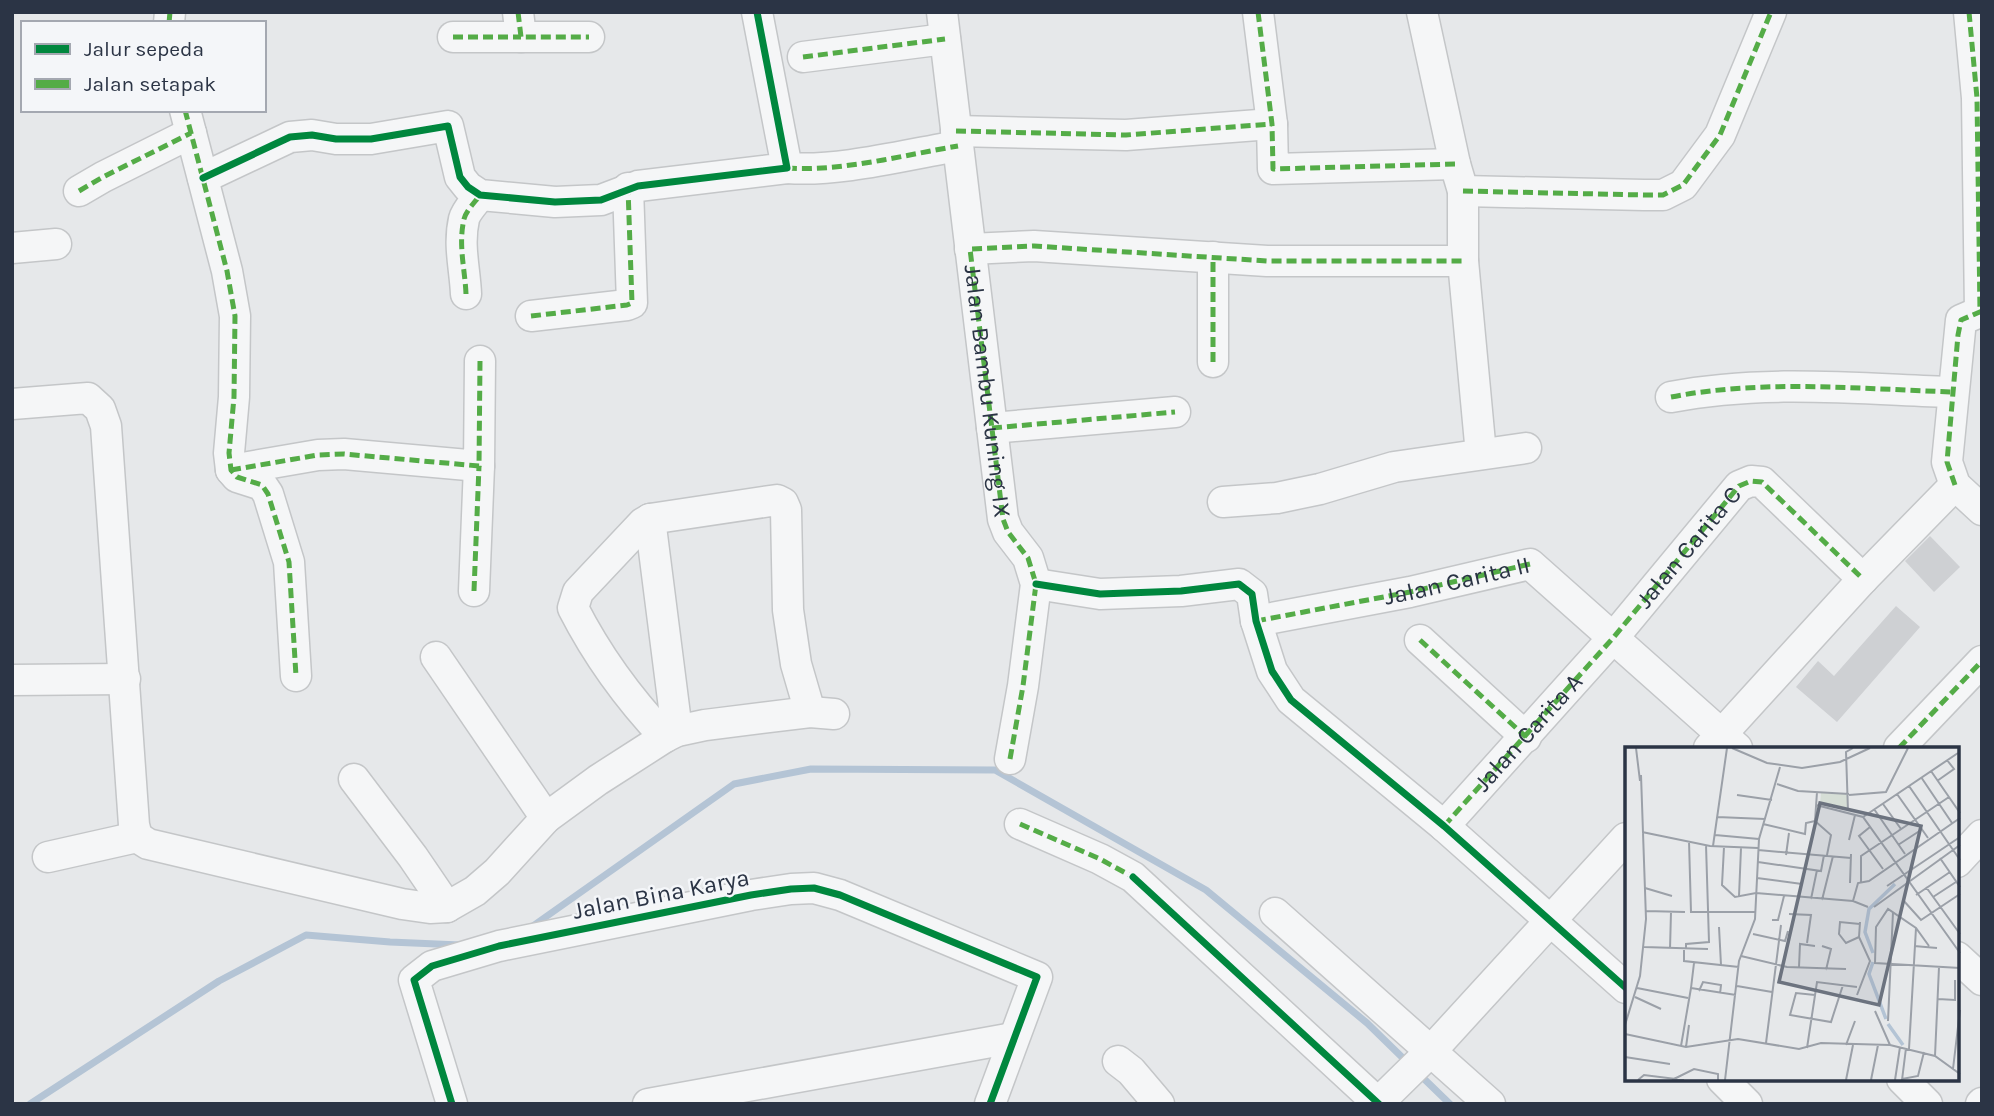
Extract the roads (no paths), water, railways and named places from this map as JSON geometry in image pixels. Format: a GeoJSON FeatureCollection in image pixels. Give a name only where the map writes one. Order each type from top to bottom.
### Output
{"type":"FeatureCollection","features":[{"type":"Feature","properties":{"kind":"street"},"geometry":{"type":"LineString","coordinates":[[757,12],[787,168]]}},
{"type":"Feature","properties":{"kind":"street"},"geometry":{"type":"LineString","coordinates":[[1258,12],[1272,124],[1273,169],[1459,178],[1644,195],[1663,195],[1683,185],[1720,135],[1771,12]]}},
{"type":"Feature","properties":{"kind":"street"},"geometry":{"type":"LineString","coordinates":[[1422,12],[1459,178],[1463,261],[1481,454]]}},
{"type":"Feature","properties":{"kind":"street"},"geometry":{"type":"LineString","coordinates":[[1969,12],[1977,98],[1981,311],[1961,320],[1947,462],[1955,485],[1982,510]]}},
{"type":"Feature","properties":{"kind":"street"},"geometry":{"type":"LineString","coordinates":[[453,37],[520,24],[589,37]]}},
{"type":"Feature","properties":{"kind":"street"},"geometry":{"type":"LineString","coordinates":[[803,57],[944,25]]}},
{"type":"Feature","properties":{"kind":"street","name":"Jalan Bambu Kuning IX"},"geometry":{"type":"LineString","coordinates":[[944,25],[1003,519],[1008,531],[1028,558],[1036,584],[1010,759]]}},
{"type":"Feature","properties":{"kind":"street"},"geometry":{"type":"LineString","coordinates":[[79,191],[188,122],[228,271],[235,316],[234,397],[229,453],[231,470],[237,477],[262,485],[268,494],[289,562],[296,676]]}},
{"type":"Feature","properties":{"kind":"street"},"geometry":{"type":"LineString","coordinates":[[203,178],[290,137],[312,135],[336,139],[371,139],[448,126],[460,177],[480,195],[555,202],[601,200],[628,188],[787,168],[806,170],[830,167],[957,138],[1126,135],[1272,124]]}},
{"type":"Feature","properties":{"kind":"street"},"geometry":{"type":"LineString","coordinates":[[531,316],[627,306],[632,303],[628,188]]}},
{"type":"Feature","properties":{"kind":"street"},"geometry":{"type":"LineString","coordinates":[[467,294],[461,256],[464,217],[480,195]]}},
{"type":"Feature","properties":{"kind":"street"},"geometry":{"type":"LineString","coordinates":[[12,248],[56,244]]}},
{"type":"Feature","properties":{"kind":"street"},"geometry":{"type":"LineString","coordinates":[[970,249],[1034,246],[1267,261],[1463,261]]}},
{"type":"Feature","properties":{"kind":"street"},"geometry":{"type":"LineString","coordinates":[[1213,257],[1213,362]]}},
{"type":"Feature","properties":{"kind":"street"},"geometry":{"type":"LineString","coordinates":[[474,591],[480,361]]}},
{"type":"Feature","properties":{"kind":"street"},"geometry":{"type":"LineString","coordinates":[[1671,397],[1770,387],[1953,392]]}},
{"type":"Feature","properties":{"kind":"street"},"geometry":{"type":"LineString","coordinates":[[12,404],[88,398],[100,409],[106,426],[134,825],[137,836],[148,844],[339,890],[420,907],[447,907],[475,891],[490,878],[546,818],[598,780],[671,734],[705,725],[822,713],[796,664],[788,610],[786,510],[783,503],[777,500],[650,519],[643,523],[578,592],[573,608],[610,669],[639,709],[671,734]]}},
{"type":"Feature","properties":{"kind":"street"},"geometry":{"type":"LineString","coordinates":[[992,428],[1175,412]]}},
{"type":"Feature","properties":{"kind":"street"},"geometry":{"type":"LineString","coordinates":[[1223,502],[1277,498],[1394,467],[1526,448]]}},
{"type":"Feature","properties":{"kind":"street"},"geometry":{"type":"LineString","coordinates":[[231,470],[318,455],[344,454],[478,466]]}},
{"type":"Feature","properties":{"kind":"street","name":"Jalan Carita C"},"geometry":{"type":"LineString","coordinates":[[1613,638],[1739,486],[1751,481],[1762,482],[1863,579]]}},
{"type":"Feature","properties":{"kind":"street"},"geometry":{"type":"LineString","coordinates":[[1722,744],[1863,579],[1955,485]]}},
{"type":"Feature","properties":{"kind":"street"},"geometry":{"type":"LineString","coordinates":[[650,519],[671,734]]}},
{"type":"Feature","properties":{"kind":"street","name":"Jalan Carita II"},"geometry":{"type":"LineString","coordinates":[[1256,621],[1410,592],[1530,564],[1613,638],[1722,744]]}},
{"type":"Feature","properties":{"kind":"street"},"geometry":{"type":"LineString","coordinates":[[1036,584],[1100,594],[1181,591],[1239,584],[1252,594],[1256,621],[1272,671],[1291,700],[1444,826],[1625,987]]}},
{"type":"Feature","properties":{"kind":"street","name":"Jalan Carita A"},"geometry":{"type":"LineString","coordinates":[[1444,826],[1527,737],[1613,638]]}},
{"type":"Feature","properties":{"kind":"street"},"geometry":{"type":"LineString","coordinates":[[1420,640],[1527,737]]}},
{"type":"Feature","properties":{"kind":"street"},"geometry":{"type":"LineString","coordinates":[[436,657],[546,818]]}},
{"type":"Feature","properties":{"kind":"street"},"geometry":{"type":"LineString","coordinates":[[1900,747],[1982,662]]}},
{"type":"Feature","properties":{"kind":"street"},"geometry":{"type":"LineString","coordinates":[[12,681],[125,679]]}},
{"type":"Feature","properties":{"kind":"street"},"geometry":{"type":"LineString","coordinates":[[354,779],[447,907]]}},
{"type":"Feature","properties":{"kind":"street"},"geometry":{"type":"LineString","coordinates":[[1020,824],[1100,859],[1133,877],[1383,1098],[1625,839]]}},
{"type":"Feature","properties":{"kind":"street"},"geometry":{"type":"LineString","coordinates":[[1959,860],[1982,835]]}},
{"type":"Feature","properties":{"kind":"street"},"geometry":{"type":"LineString","coordinates":[[48,858],[137,836]]}},
{"type":"Feature","properties":{"kind":"street","name":"Jalan Bina Karya"},"geometry":{"type":"LineString","coordinates":[[452,1104],[414,980],[432,966],[499,946],[791,889],[814,888],[863,904],[1037,976],[1013,1038]]}},
{"type":"Feature","properties":{"kind":"street"},"geometry":{"type":"LineString","coordinates":[[1275,913],[1425,1056],[1490,1104]]}},
{"type":"Feature","properties":{"kind":"street"},"geometry":{"type":"LineString","coordinates":[[1959,959],[1982,980]]}},
{"type":"Feature","properties":{"kind":"street"},"geometry":{"type":"LineString","coordinates":[[648,1104],[1013,1038],[990,1104]]}},
{"type":"Feature","properties":{"kind":"street"},"geometry":{"type":"LineString","coordinates":[[1118,1061],[1131,1071],[1159,1104]]}},
{"type":"Feature","properties":{"kind":"street"},"geometry":{"type":"LineString","coordinates":[[1724,1081],[1747,1104]]}},
{"type":"Feature","properties":{"kind":"street"},"geometry":{"type":"LineString","coordinates":[[1904,1081],[1927,1104]]}},
{"type":"Feature","properties":{"kind":"waterway"},"geometry":{"type":"LineString","coordinates":[[530,928],[734,784],[811,769],[995,770],[1206,890],[1367,1023],[1408,1063]]}},
{"type":"Feature","properties":{"kind":"waterway"},"geometry":{"type":"LineString","coordinates":[[30,1104],[219,981],[306,935],[460,945]]}},
{"type":"Feature","properties":{"kind":"waterway"},"geometry":{"type":"LineString","coordinates":[[1419,1074],[1450,1104]]}}]}
